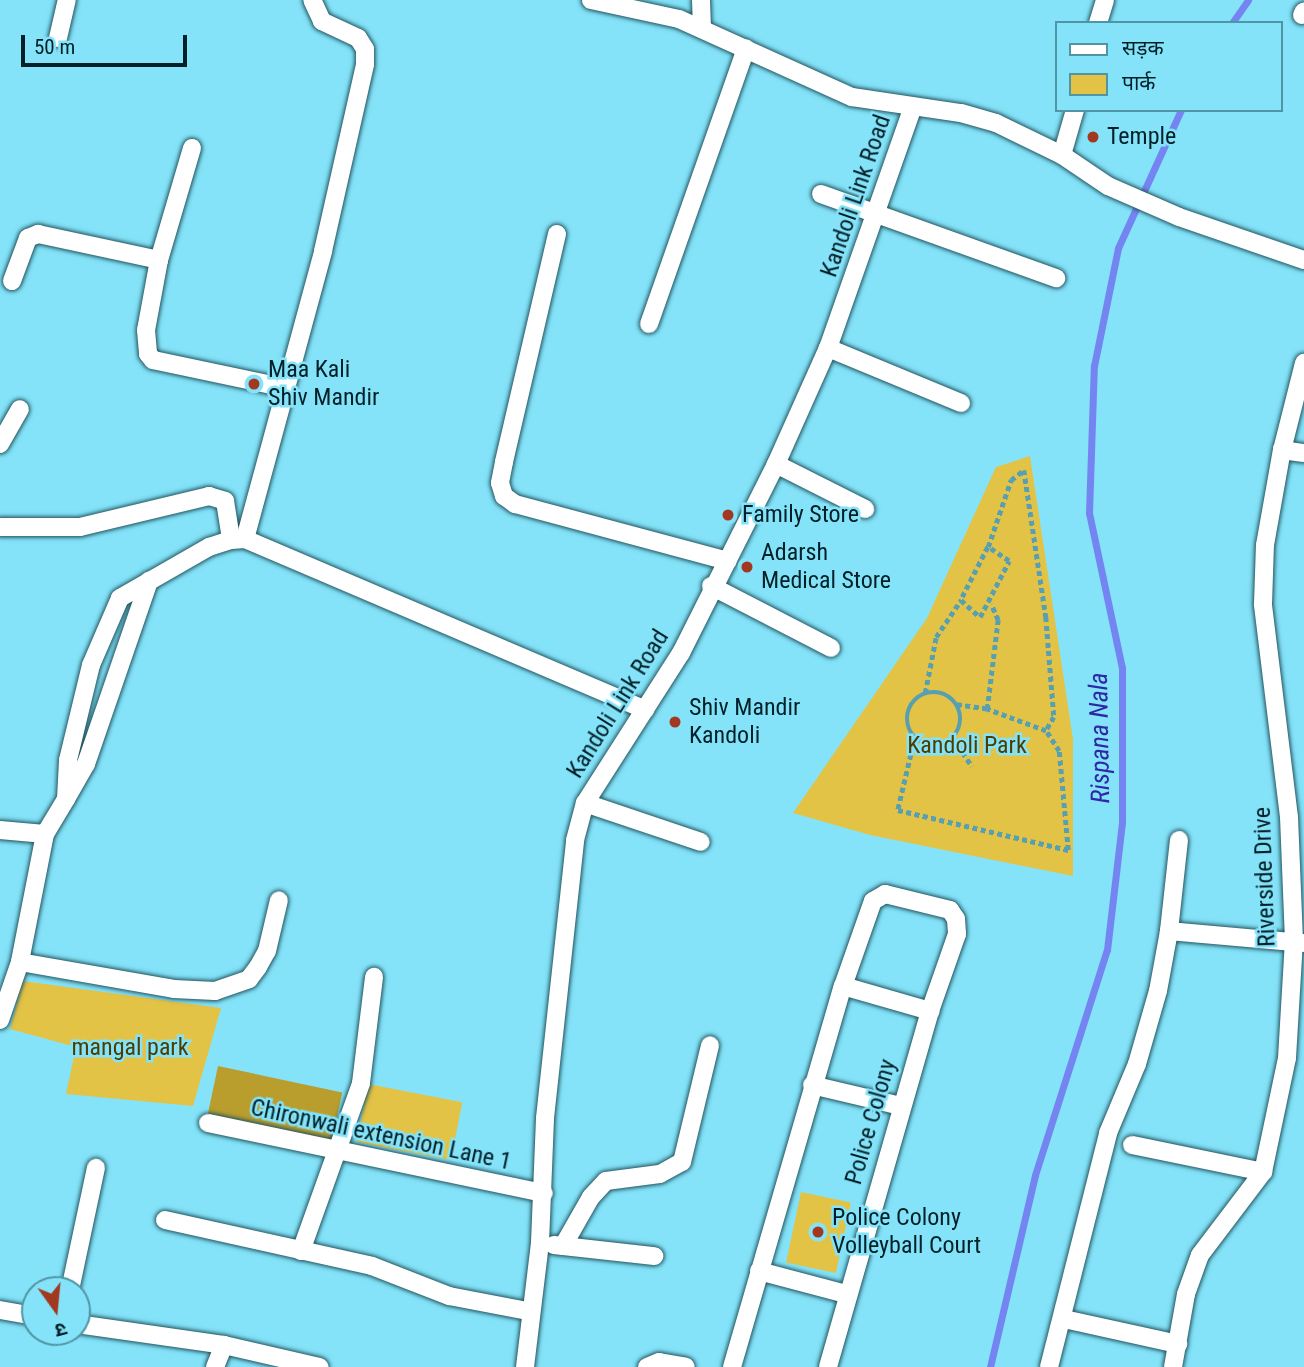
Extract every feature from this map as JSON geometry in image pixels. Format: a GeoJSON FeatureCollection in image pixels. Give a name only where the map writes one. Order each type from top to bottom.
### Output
{"type":"FeatureCollection","features":[{"type":"Feature","properties":{"kind":"street"},"geometry":{"type":"LineString","coordinates":[[58,38],[67,0]]}},
{"type":"Feature","properties":{"kind":"street"},"geometry":{"type":"LineString","coordinates":[[238,539],[286,388],[365,64],[365,49],[358,38],[322,21],[312,0]]}},
{"type":"Feature","properties":{"kind":"street","name":"Kandoli Link Road"},"geometry":{"type":"LineString","coordinates":[[591,0],[679,19],[852,97],[996,123],[1062,155],[1108,186],[1179,217],[1304,260]]}},
{"type":"Feature","properties":{"kind":"street"},"geometry":{"type":"LineString","coordinates":[[701,0],[702,29]]}},
{"type":"Feature","properties":{"kind":"street"},"geometry":{"type":"LineString","coordinates":[[1099,21],[1105,0]]}},
{"type":"Feature","properties":{"kind":"street"},"geometry":{"type":"LineString","coordinates":[[649,324],[746,49]]}},
{"type":"Feature","properties":{"kind":"street","name":"Kandoli Link Road"},"geometry":{"type":"LineString","coordinates":[[525,1367],[528,1311],[540,1244],[545,1118],[575,840],[585,803],[681,653],[712,586],[776,464],[828,348],[913,107]]}},
{"type":"Feature","properties":{"kind":"street"},"geometry":{"type":"LineString","coordinates":[[1062,155],[1073,112]]}},
{"type":"Feature","properties":{"kind":"street"},"geometry":{"type":"LineString","coordinates":[[192,148],[159,260],[146,330],[148,354],[153,360],[286,388]]}},
{"type":"Feature","properties":{"kind":"street"},"geometry":{"type":"LineString","coordinates":[[821,194],[1056,278]]}},
{"type":"Feature","properties":{"kind":"street"},"geometry":{"type":"LineString","coordinates":[[12,281],[29,238],[38,234],[159,260]]}},
{"type":"Feature","properties":{"kind":"street"},"geometry":{"type":"LineString","coordinates":[[557,234],[504,462],[500,483],[504,496],[515,503],[727,561]]}},
{"type":"Feature","properties":{"kind":"street"},"geometry":{"type":"LineString","coordinates":[[828,348],[961,403]]}},
{"type":"Feature","properties":{"kind":"street","name":"Riverside Drive"},"geometry":{"type":"LineString","coordinates":[[1173,1367],[1186,1294],[1200,1255],[1264,1172],[1287,1058],[1299,942],[1297,819],[1263,604],[1265,545],[1282,450],[1304,363]]}},
{"type":"Feature","properties":{"kind":"street"},"geometry":{"type":"LineString","coordinates":[[0,444],[20,409]]}},
{"type":"Feature","properties":{"kind":"street"},"geometry":{"type":"LineString","coordinates":[[1282,450],[1304,453]]}},
{"type":"Feature","properties":{"kind":"street"},"geometry":{"type":"LineString","coordinates":[[776,464],[865,509]]}},
{"type":"Feature","properties":{"kind":"street"},"geometry":{"type":"LineString","coordinates":[[0,527],[80,527],[209,496],[225,501],[238,539]]}},
{"type":"Feature","properties":{"kind":"street"},"geometry":{"type":"LineString","coordinates":[[66,799],[68,760],[105,624],[120,598],[209,547],[238,539],[645,710]]}},
{"type":"Feature","properties":{"kind":"street"},"geometry":{"type":"LineString","coordinates":[[0,1020],[20,962],[45,834],[86,764],[149,581]]}},
{"type":"Feature","properties":{"kind":"street"},"geometry":{"type":"LineString","coordinates":[[712,586],[831,648]]}},
{"type":"Feature","properties":{"kind":"street"},"geometry":{"type":"LineString","coordinates":[[585,803],[701,842]]}},
{"type":"Feature","properties":{"kind":"street"},"geometry":{"type":"LineString","coordinates":[[0,830],[45,834]]}},
{"type":"Feature","properties":{"kind":"street"},"geometry":{"type":"LineString","coordinates":[[1049,1367],[1064,1319],[1108,1133],[1137,1065],[1158,991],[1169,931],[1179,840]]}},
{"type":"Feature","properties":{"kind":"street","name":"Police Colony"},"geometry":{"type":"LineString","coordinates":[[828,1367],[846,1294],[901,1107],[957,934],[956,919],[950,910],[885,894],[878,896],[843,986]]}},
{"type":"Feature","properties":{"kind":"street"},"geometry":{"type":"LineString","coordinates":[[20,962],[174,989],[215,991],[249,979],[258,967],[267,951],[279,900]]}},
{"type":"Feature","properties":{"kind":"street"},"geometry":{"type":"LineString","coordinates":[[1169,931],[1299,942]]}},
{"type":"Feature","properties":{"kind":"street"},"geometry":{"type":"LineString","coordinates":[[301,1251],[361,1083],[374,977]]}},
{"type":"Feature","properties":{"kind":"street"},"geometry":{"type":"LineString","coordinates":[[732,1367],[843,986],[930,1011]]}},
{"type":"Feature","properties":{"kind":"street"},"geometry":{"type":"LineString","coordinates":[[563,1246],[591,1197],[606,1181],[660,1174],[682,1162],[710,1045]]}},
{"type":"Feature","properties":{"kind":"street"},"geometry":{"type":"LineString","coordinates":[[812,1085],[901,1107]]}},
{"type":"Feature","properties":{"kind":"street","name":"Chironwali extension Lane 1"},"geometry":{"type":"LineString","coordinates":[[208,1123],[338,1153],[544,1193]]}},
{"type":"Feature","properties":{"kind":"street"},"geometry":{"type":"LineString","coordinates":[[1132,1145],[1264,1172]]}},
{"type":"Feature","properties":{"kind":"street"},"geometry":{"type":"LineString","coordinates":[[73,1276],[96,1168]]}},
{"type":"Feature","properties":{"kind":"street"},"geometry":{"type":"LineString","coordinates":[[165,1220],[372,1266],[449,1296],[528,1311]]}},
{"type":"Feature","properties":{"kind":"street"},"geometry":{"type":"LineString","coordinates":[[540,1244],[654,1256]]}},
{"type":"Feature","properties":{"kind":"street"},"geometry":{"type":"LineString","coordinates":[[759,1271],[846,1294]]}},
{"type":"Feature","properties":{"kind":"street"},"geometry":{"type":"LineString","coordinates":[[0,1310],[21,1314]]}},
{"type":"Feature","properties":{"kind":"street"},"geometry":{"type":"LineString","coordinates":[[1064,1319],[1178,1344]]}},
{"type":"Feature","properties":{"kind":"street"},"geometry":{"type":"LineString","coordinates":[[91,1326],[224,1345],[319,1367]]}},
{"type":"Feature","properties":{"kind":"street"},"geometry":{"type":"LineString","coordinates":[[215,1367],[224,1345]]}},
{"type":"Feature","properties":{"kind":"street"},"geometry":{"type":"LineString","coordinates":[[647,1367],[659,1362],[686,1367]]}},
{"type":"Feature","properties":{"kind":"path"},"geometry":{"type":"LineString","coordinates":[[925,694],[943,693],[957,705],[987,709],[1046,731],[1059,751],[1068,850],[898,810],[915,738],[907,713],[925,694],[936,638],[961,600],[988,547],[1011,480],[1024,470],[1046,617],[1054,717],[1046,731]]}},
{"type":"Feature","properties":{"kind":"path"},"geometry":{"type":"LineString","coordinates":[[961,600],[981,617],[991,603],[1009,561],[988,547]]}},
{"type":"Feature","properties":{"kind":"path"},"geometry":{"type":"LineString","coordinates":[[987,709],[998,620],[991,603]]}},
{"type":"Feature","properties":{"kind":"path"},"geometry":{"type":"LineString","coordinates":[[915,738],[938,746],[953,738],[961,722],[957,705]]}},
{"type":"Feature","properties":{"kind":"path"},"geometry":{"type":"LineString","coordinates":[[953,738],[972,766]]}},
{"type":"Feature","properties":{"kind":"green space","name":"Kandoli Park"},"geometry":{"type":"Polygon","coordinates":[[[1030,456],[1073,739],[1073,876],[870,835],[793,813],[927,618],[996,467],[1030,456]]]}},
{"type":"Feature","properties":{"kind":"green space","name":"mangal park"},"geometry":{"type":"Polygon","coordinates":[[[23,981],[221,1008],[193,1106],[66,1094],[76,1047],[10,1029],[23,981]]]}},
{"type":"Feature","properties":{"kind":"green space"},"geometry":{"type":"Polygon","coordinates":[[[368,1084],[462,1102],[451,1160],[357,1142],[368,1084]]]}},
{"type":"Feature","properties":{"kind":"green space","name":"Police Colony Volleyball Court"},"geometry":{"type":"Polygon","coordinates":[[[801,1192],[851,1203],[836,1273],[786,1262],[801,1192]]]}},
{"type":"Feature","properties":{"kind":"shaded area"},"geometry":{"type":"Polygon","coordinates":[[[218,1066],[342,1092],[332,1140],[208,1114],[218,1066]]]}},
{"type":"Feature","properties":{"kind":"waterway","name":"Rispana Nala"},"geometry":{"type":"LineString","coordinates":[[1233,21],[1248,0]]}},
{"type":"Feature","properties":{"kind":"waterway","name":"Rispana Nala"},"geometry":{"type":"LineString","coordinates":[[990,1367],[1035,1175],[1107,950],[1122,823],[1122,668],[1089,513],[1094,366],[1118,248],[1180,112]]}},
{"type":"Feature","properties":{"kind":"place","name":"Temple"},"geometry":{"type":"Point","coordinates":[1093,137]}},
{"type":"Feature","properties":{"kind":"place","name":"Maa Kali Shiv Mandir"},"geometry":{"type":"Point","coordinates":[254,384]}},
{"type":"Feature","properties":{"kind":"place","name":"Family Store"},"geometry":{"type":"Point","coordinates":[728,515]}},
{"type":"Feature","properties":{"kind":"place","name":"Adarsh Medical Store"},"geometry":{"type":"Point","coordinates":[747,567]}},
{"type":"Feature","properties":{"kind":"place","name":"Shiv Mandir Kandoli"},"geometry":{"type":"Point","coordinates":[675,722]}},
{"type":"Feature","properties":{"kind":"place","name":"Police Colony Volleyball Court"},"geometry":{"type":"Point","coordinates":[818,1232]}}]}
